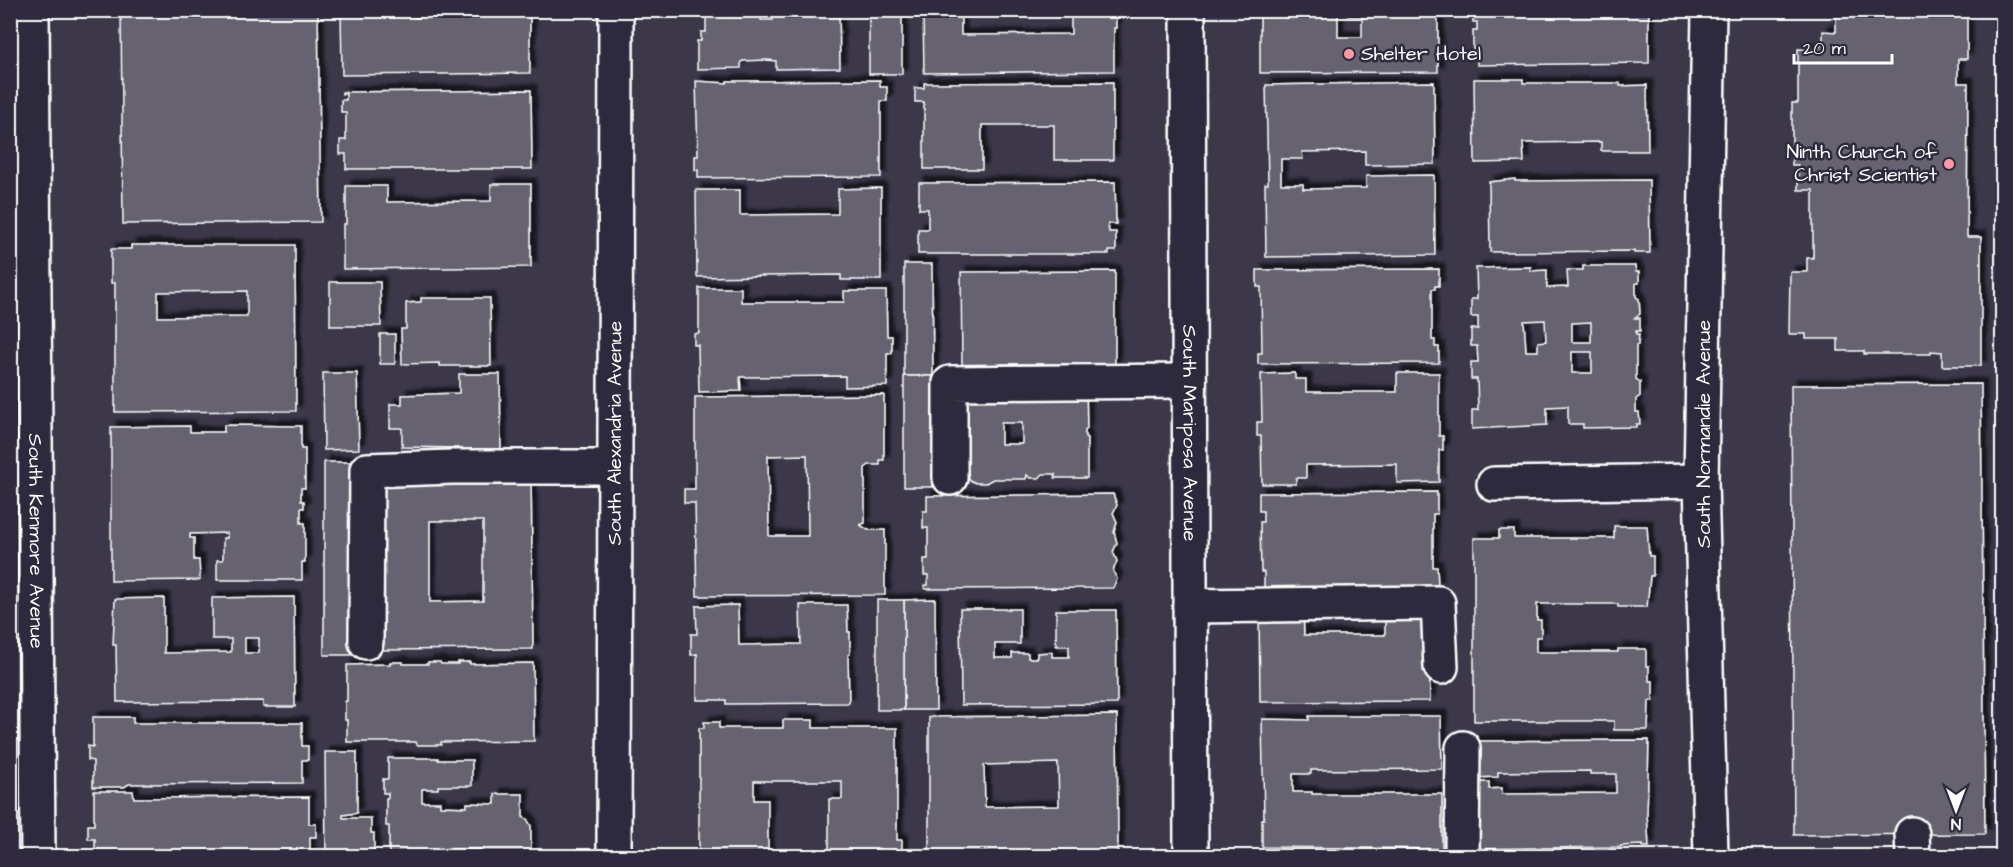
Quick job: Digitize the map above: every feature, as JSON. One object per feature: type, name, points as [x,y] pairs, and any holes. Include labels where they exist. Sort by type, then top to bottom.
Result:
[{"type":"street","name":"South Kenmore Avenue","points":[[32,10],[24,710],[38,856]]},
{"type":"street","name":"South Alexandria Avenue","points":[[614,856],[616,10]]},
{"type":"street","name":"South Mariposa Avenue","points":[[1188,10],[1191,856]]},
{"type":"street","name":"South Normandie Avenue","points":[[1710,10],[1701,481],[1711,856]]},
{"type":"street","points":[[950,478],[950,383],[1189,381]]},
{"type":"street","points":[[366,642],[367,470],[615,466]]},
{"type":"street","points":[[1494,484],[1701,481]]},
{"type":"street","points":[[1190,606],[1438,603],[1441,667]]},
{"type":"street","points":[[1462,856],[1463,748]]},
{"type":"building","points":[[121,10],[318,10],[321,222],[123,224]]},
{"type":"building","points":[[341,10],[414,10],[414,17],[459,17],[459,10],[530,10],[530,73],[342,75]]},
{"type":"building","points":[[706,10],[732,10],[732,17],[761,16],[761,20],[773,20],[773,15],[801,15],[801,10],[839,10],[840,68],[776,69],[776,61],[766,60],[743,61],[741,68],[697,69],[697,41],[701,41],[701,32],[706,32]]},
{"type":"building","points":[[853,10],[902,10],[902,74],[869,74],[869,13],[853,13]]},
{"type":"building","points":[[923,10],[961,10],[961,35],[1071,34],[1071,10],[1114,10],[1116,28],[1114,28],[1114,71],[924,73]]},
{"type":"building","name":"Shelter Hotel","points":[[1260,10],[1438,10],[1438,72],[1260,73]],"holes":[[[1338,13],[1348,13],[1348,16],[1362,16],[1362,37],[1338,37]]]},
{"type":"building","points":[[1473,10],[1649,10],[1649,63],[1477,65],[1477,52],[1473,52],[1473,31],[1477,31],[1477,22],[1473,22]]},
{"type":"building","points":[[1836,10],[1967,10],[1967,59],[1958,59],[1958,83],[1968,83],[1967,237],[1981,237],[1981,366],[1942,366],[1942,352],[1864,354],[1864,351],[1838,351],[1838,339],[1806,339],[1806,334],[1789,334],[1790,272],[1807,272],[1807,258],[1813,258],[1813,190],[1798,190],[1798,165],[1792,165],[1792,103],[1798,103],[1798,49],[1817,49],[1823,44],[1823,31],[1836,32]]},
{"type":"building","points":[[2002,10],[2002,173],[2001,173]]},
{"type":"building","points":[[1474,79],[1523,79],[1523,83],[1647,85],[1648,151],[1603,151],[1601,142],[1523,143],[1524,162],[1475,163]]},
{"type":"building","points":[[880,80],[880,87],[887,87],[887,101],[881,101],[881,177],[698,178],[698,170],[695,170],[695,156],[698,156],[696,81],[727,83],[727,81]]},
{"type":"building","points":[[1113,82],[1113,160],[1054,160],[1054,125],[982,125],[982,169],[924,169],[924,102],[915,102],[915,88],[924,88],[924,83]]},
{"type":"building","points":[[1434,82],[1435,164],[1365,165],[1365,151],[1302,152],[1303,159],[1281,159],[1281,184],[1303,184],[1303,189],[1366,188],[1366,176],[1434,175],[1435,255],[1266,257],[1265,184],[1268,184],[1266,85]]},
{"type":"building","points":[[531,90],[532,169],[346,169],[346,154],[340,154],[340,140],[346,140],[346,112],[341,112],[341,100],[346,100],[346,94],[342,92]]},
{"type":"building","points":[[1515,179],[1515,181],[1649,180],[1650,253],[1634,253],[1634,251],[1490,252],[1489,182]]},
{"type":"building","points":[[1115,182],[1116,224],[1108,224],[1109,232],[1116,232],[1116,251],[1109,251],[1109,254],[918,254],[918,229],[928,229],[928,209],[919,209],[919,183]]},
{"type":"building","points":[[491,184],[531,184],[531,267],[343,269],[346,186],[387,186],[387,202],[491,201]]},
{"type":"building","points":[[2002,185],[2002,395],[2001,395]]},
{"type":"building","points":[[881,188],[881,280],[841,280],[841,275],[697,277],[696,190],[740,190],[740,215],[838,214],[838,189]]},
{"type":"building","points":[[131,245],[295,245],[296,411],[115,412],[115,283],[111,283],[111,249],[131,249]],"holes":[[[247,291],[247,316],[158,317],[158,292]]]},
{"type":"building","points":[[904,264],[932,264],[933,376],[904,376]]},
{"type":"building","points":[[1583,266],[1635,266],[1636,272],[1639,272],[1636,297],[1639,299],[1640,314],[1635,318],[1640,318],[1640,331],[1636,331],[1636,334],[1639,334],[1638,345],[1636,345],[1636,379],[1640,382],[1640,396],[1636,399],[1636,412],[1639,412],[1640,424],[1636,424],[1636,427],[1583,428],[1583,424],[1568,424],[1568,406],[1547,407],[1547,425],[1472,429],[1472,410],[1478,410],[1477,379],[1471,379],[1471,362],[1478,362],[1477,346],[1471,346],[1471,329],[1478,329],[1478,317],[1471,317],[1471,299],[1477,299],[1476,268],[1531,267],[1531,271],[1547,270],[1547,288],[1568,287],[1567,270],[1583,270]],"holes":[[[1545,320],[1546,341],[1538,342],[1538,351],[1526,351],[1524,321]],[[1591,322],[1591,342],[1572,342],[1572,323]],[[1572,352],[1592,352],[1592,373],[1572,373]]]},
{"type":"building","points":[[1439,269],[1439,286],[1432,289],[1432,340],[1435,340],[1435,347],[1439,347],[1439,363],[1258,364],[1258,353],[1262,353],[1261,287],[1257,287],[1257,270]]},
{"type":"building","points":[[1115,271],[1115,366],[998,364],[998,366],[962,366],[961,272]]},
{"type":"building","points":[[330,282],[380,282],[381,326],[330,326]]},
{"type":"building","points":[[699,288],[741,288],[741,302],[844,302],[844,291],[886,291],[887,336],[892,336],[892,353],[887,353],[887,386],[845,387],[845,376],[740,377],[741,391],[699,392],[698,345],[694,345],[694,334],[699,333]]},
{"type":"building","points":[[421,298],[490,298],[491,366],[440,366],[440,363],[402,364],[401,329],[406,329],[406,303],[421,302]]},
{"type":"building","points":[[380,334],[395,334],[395,364],[380,364]]},
{"type":"building","points":[[323,373],[357,373],[359,449],[324,450]]},
{"type":"building","points":[[1295,373],[1295,379],[1306,379],[1306,392],[1397,392],[1397,373],[1439,373],[1439,436],[1443,436],[1443,450],[1439,450],[1439,482],[1397,483],[1397,464],[1306,465],[1306,478],[1296,478],[1296,484],[1262,484],[1261,436],[1257,436],[1257,422],[1262,422],[1261,374]]},
{"type":"building","points":[[459,374],[500,374],[501,451],[402,447],[402,428],[390,428],[390,404],[402,404],[402,395],[459,393]]},
{"type":"building","points":[[904,376],[933,376],[933,487],[904,487]]},
{"type":"building","points":[[1981,384],[1985,834],[1794,835],[1791,385]]},
{"type":"building","points":[[1086,388],[1087,478],[1055,478],[1055,474],[1043,474],[1039,478],[1030,478],[1027,475],[1026,479],[993,479],[986,483],[976,483],[967,479],[966,390]],"holes":[[[1001,423],[1022,423],[1022,444],[1001,444]]]},
{"type":"building","points":[[884,395],[884,460],[880,460],[880,465],[869,465],[865,468],[865,523],[860,525],[868,530],[885,530],[885,595],[697,596],[695,503],[684,503],[684,489],[695,489],[695,397]],"holes":[[[807,455],[808,536],[769,536],[768,456]]]},
{"type":"building","points":[[2002,408],[2002,618],[2001,618]]},
{"type":"building","points":[[224,425],[301,426],[301,449],[305,449],[305,488],[301,488],[301,501],[304,501],[304,508],[301,508],[301,523],[305,523],[305,562],[302,562],[302,580],[217,580],[217,560],[223,560],[223,538],[227,538],[227,533],[190,534],[190,538],[194,538],[194,560],[199,560],[200,580],[111,581],[111,427],[190,426],[190,432],[224,432]]},
{"type":"building","points":[[324,462],[352,462],[353,655],[324,655]]},
{"type":"building","points":[[531,473],[533,649],[383,650],[381,474]],"holes":[[[430,521],[483,521],[483,601],[430,602]]]},
{"type":"building","points":[[1437,492],[1437,514],[1433,514],[1433,567],[1437,567],[1438,586],[1264,588],[1264,572],[1261,572],[1260,522],[1263,522],[1263,511],[1259,511],[1259,493]]},
{"type":"building","points":[[1113,494],[1117,505],[1113,513],[1117,522],[1114,532],[1117,543],[1113,552],[1117,561],[1113,571],[1117,579],[1113,588],[925,589],[925,585],[928,585],[928,575],[924,575],[924,559],[928,559],[928,528],[923,528],[923,511],[927,511],[927,496]]},
{"type":"building","points":[[1614,526],[1647,526],[1649,556],[1653,556],[1653,576],[1650,576],[1647,607],[1618,607],[1618,604],[1537,604],[1537,620],[1541,620],[1541,637],[1536,637],[1536,652],[1618,652],[1618,649],[1646,649],[1649,681],[1653,681],[1653,701],[1649,701],[1648,730],[1614,730],[1614,721],[1474,721],[1474,538],[1499,538],[1499,530],[1514,530],[1514,538],[1614,538]]},
{"type":"building","points":[[294,597],[295,707],[263,707],[263,701],[117,702],[116,645],[113,645],[115,599],[164,598],[164,653],[231,652],[231,639],[212,639],[212,598]],"holes":[[[245,638],[259,638],[259,653],[245,653]]]},
{"type":"building","points":[[935,599],[936,710],[904,710],[904,600]]},
{"type":"building","points":[[877,600],[904,600],[904,710],[877,710]]},
{"type":"building","points":[[738,605],[739,645],[801,644],[800,605],[847,605],[848,632],[850,632],[849,703],[726,704],[726,700],[697,700],[697,654],[691,655],[691,634],[697,634],[696,606]]},
{"type":"building","points":[[1303,608],[1304,635],[1385,635],[1385,608],[1429,608],[1430,701],[1260,702],[1259,609]]},
{"type":"building","points":[[960,609],[1020,609],[1020,644],[995,644],[995,658],[1012,658],[1012,653],[1028,653],[1028,658],[1037,658],[1037,653],[1052,652],[1052,657],[1069,657],[1069,646],[1056,646],[1056,610],[1116,610],[1117,704],[961,705]]},
{"type":"building","points":[[390,662],[403,662],[403,664],[428,664],[428,662],[440,662],[441,664],[458,664],[458,662],[470,662],[470,664],[533,663],[534,741],[441,742],[441,745],[417,745],[416,742],[347,742],[345,701],[347,701],[347,665],[390,664]]},
{"type":"building","points":[[1117,715],[1118,852],[929,853],[929,717]],"holes":[[[1058,763],[1059,806],[985,807],[984,765]]]},
{"type":"building","points":[[1309,716],[1441,716],[1442,769],[1311,770],[1311,774],[1293,774],[1293,792],[1442,794],[1442,849],[1262,847],[1262,819],[1264,819],[1262,719],[1309,720]]},
{"type":"building","points":[[93,717],[133,717],[133,723],[302,723],[302,746],[308,746],[308,760],[302,760],[302,783],[129,784],[124,787],[93,787],[93,761],[88,760],[88,746],[93,747]]},
{"type":"building","points":[[783,720],[813,720],[813,728],[897,728],[897,840],[902,840],[902,854],[897,854],[897,856],[829,856],[829,799],[842,799],[842,781],[754,781],[754,800],[768,800],[768,856],[699,856],[699,728],[704,728],[704,722],[719,722],[719,728],[783,728]]},
{"type":"building","points":[[1649,740],[1647,814],[1649,847],[1643,847],[1643,845],[1471,849],[1471,782],[1489,782],[1489,789],[1502,788],[1502,794],[1616,793],[1616,774],[1590,774],[1590,771],[1498,772],[1498,777],[1471,778],[1471,741]]},
{"type":"building","points":[[325,752],[357,752],[357,813],[343,815],[343,818],[371,818],[371,833],[374,833],[374,856],[326,856]]},
{"type":"building","points":[[388,758],[472,760],[472,786],[438,786],[438,789],[422,789],[422,802],[440,802],[440,806],[467,807],[467,803],[495,804],[495,794],[523,794],[523,817],[531,826],[531,856],[482,856],[482,849],[451,849],[451,856],[389,856],[389,826],[386,826],[388,793],[383,793],[383,779],[388,779]]},
{"type":"building","points":[[94,791],[133,791],[134,798],[309,797],[309,824],[316,824],[316,837],[310,837],[310,856],[95,856],[95,839],[88,839],[88,825],[94,825]]},
{"type":"place","name":"Shelter Hotel","points":[[1349,54]]},
{"type":"place","name":"Ninth Church of Christ Scientist","points":[[1949,164]]}]
